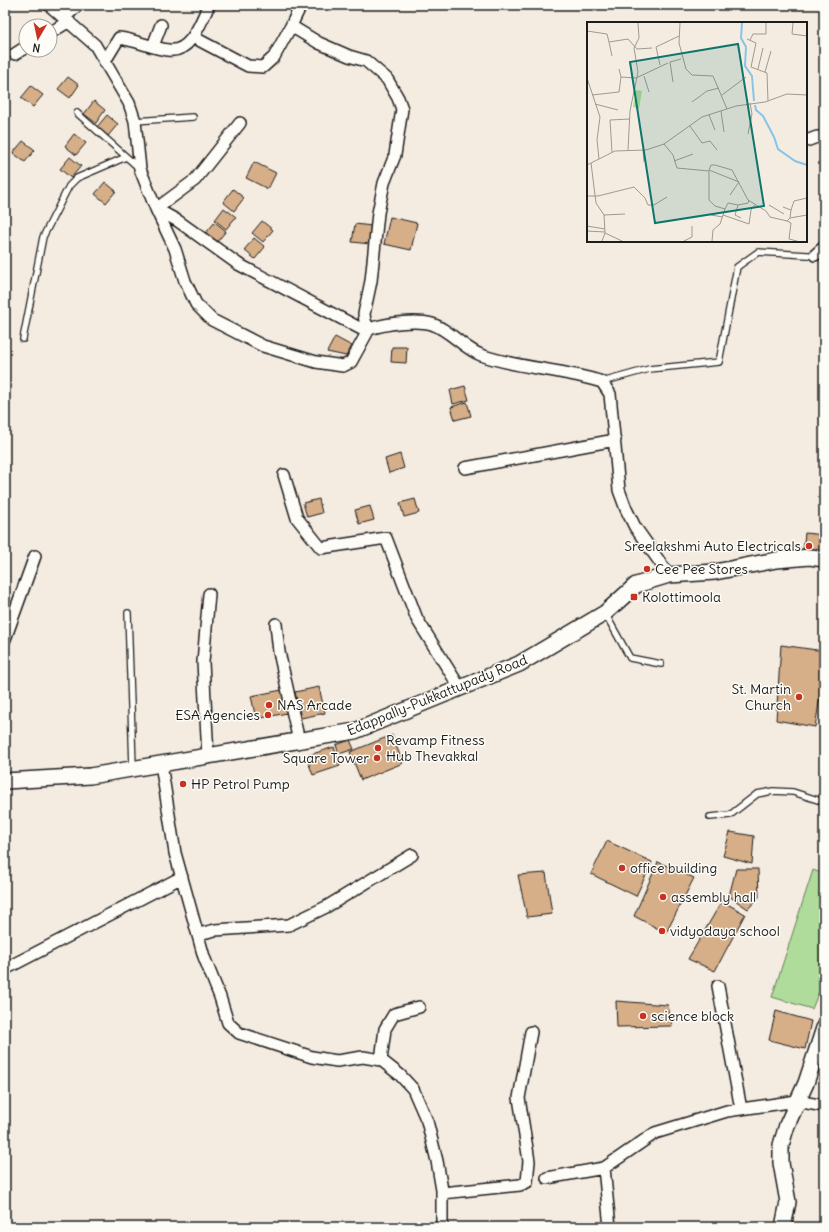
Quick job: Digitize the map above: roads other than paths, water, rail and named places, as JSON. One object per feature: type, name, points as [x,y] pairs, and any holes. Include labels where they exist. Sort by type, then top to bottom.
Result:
[{"type":"main road","name":"Edappally-Pukkattupady Road","points":[[5,781],[90,776],[355,731],[518,664],[605,612],[636,585],[669,575],[715,572],[790,559],[810,557],[824,559]]},
{"type":"main road","points":[[783,1227],[788,1202],[781,1163],[781,1145],[787,1125],[806,1083],[824,1028]]},
{"type":"street","points":[[49,5],[67,19],[95,45],[129,103],[135,121],[140,169],[156,209],[176,249],[185,281],[196,304],[218,324],[263,346],[316,362],[343,366],[354,357],[368,331],[364,314],[372,281],[378,213],[384,183],[395,156],[402,109],[398,98],[387,79],[366,61],[348,56],[319,43],[291,26]]},
{"type":"street","points":[[58,26],[67,19],[78,5]]},
{"type":"street","points":[[105,61],[119,38],[132,40],[169,51],[183,48],[193,37],[209,5]]},
{"type":"street","points":[[193,37],[248,66],[263,67],[274,57],[301,5]]},
{"type":"street","points":[[154,46],[161,24]]},
{"type":"street","points":[[156,209],[195,180],[240,123]]},
{"type":"street","points":[[807,141],[817,137],[824,137]]},
{"type":"street","points":[[156,209],[178,221],[238,264],[368,331],[397,324],[432,324],[448,334],[464,347],[480,354],[522,365],[565,372],[602,382],[610,394],[619,490],[626,509],[635,526],[669,575]]},
{"type":"street","points":[[820,255],[824,247]]},
{"type":"street","points":[[465,468],[615,440]]},
{"type":"street","points":[[284,475],[297,518],[321,548],[386,538],[417,619],[460,688]]},
{"type":"street","points":[[5,639],[35,556]]},
{"type":"street","points":[[208,756],[203,662],[209,594]]},
{"type":"street","points":[[276,624],[279,652],[299,741]]},
{"type":"street","points":[[161,764],[175,853],[204,957],[220,997],[228,1023],[239,1033],[312,1057],[338,1061],[363,1057],[381,1060],[400,1075],[413,1090],[422,1107],[437,1161],[442,1193],[442,1227]]},
{"type":"street","points":[[198,934],[222,930],[289,925],[326,907],[412,855]]},
{"type":"street","points":[[5,969],[182,877]]},
{"type":"street","points":[[718,986],[741,1109]]},
{"type":"street","points":[[381,1060],[385,1029],[394,1014],[419,1007]]},
{"type":"street","points":[[442,1193],[520,1185],[527,1182],[529,1161],[519,1098],[531,1032]]},
{"type":"street","points":[[547,1178],[604,1168],[655,1133],[727,1111],[798,1101],[824,1106]]},
{"type":"street","points":[[604,1168],[610,1227]]},
{"type":"lane","points":[[78,113],[140,169]]},
{"type":"lane","points":[[135,121],[193,117]]},
{"type":"lane","points":[[23,339],[43,237],[69,186],[77,178],[126,156]]},
{"type":"lane","points":[[602,382],[649,369],[719,362],[737,267],[758,252],[820,255]]},
{"type":"lane","points":[[605,612],[630,658],[661,664]]},
{"type":"lane","points":[[128,613],[133,769]]},
{"type":"lane","points":[[710,817],[730,815],[757,794],[773,791],[793,792],[824,802]]},
{"type":"place","name":"Sreelakshmi Auto Electricals","points":[[809,546]]},
{"type":"place","name":"Cee Pee Stores","points":[[647,569]]},
{"type":"place","name":"Kolottimoola","points":[[634,597]]},
{"type":"place","name":"St. Martin Church","points":[[799,697]]},
{"type":"place","name":"NAS Arcade","points":[[269,705]]},
{"type":"place","name":"ESA Agencies","points":[[268,715]]},
{"type":"place","name":"Revamp Fitness Hub Thevakkal","points":[[378,748]]},
{"type":"place","name":"Square Tower","points":[[377,758]]},
{"type":"place","name":"HP Petrol Pump","points":[[183,784]]},
{"type":"place","name":"office building","points":[[622,868]]},
{"type":"place","name":"assembly hall","points":[[663,897]]},
{"type":"place","name":"vidyodaya school","points":[[662,931]]},
{"type":"place","name":"science block","points":[[643,1016]]}]
